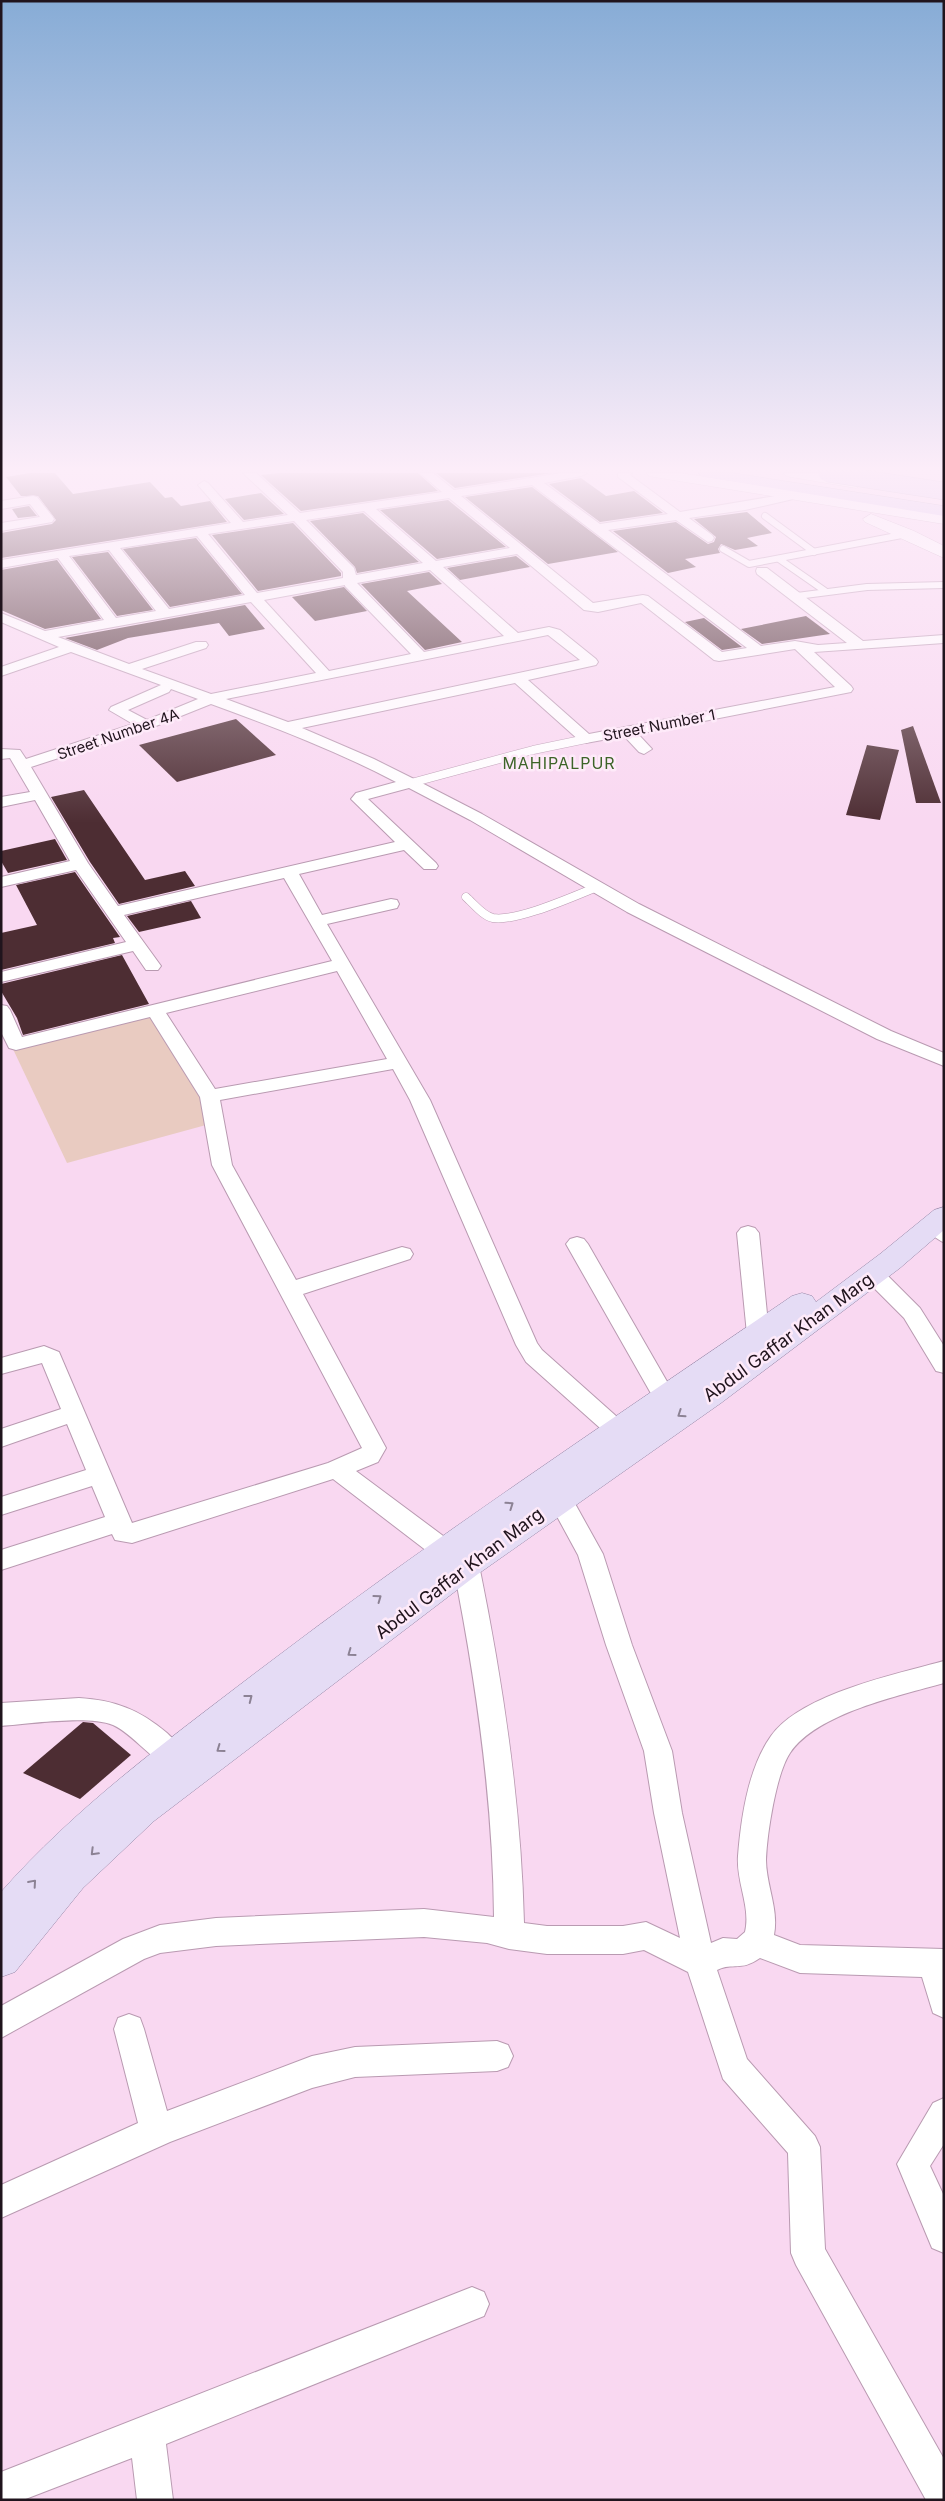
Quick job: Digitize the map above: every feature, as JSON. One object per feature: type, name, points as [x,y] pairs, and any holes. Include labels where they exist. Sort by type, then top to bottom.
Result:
[{"type":"main road","name":"Abdul Gaffar Khan Marg","points":[[1,1920],[47,1867],[136,1786],[374,1601],[456,1558],[560,1498],[710,1395],[873,1274],[940,1220]]},
{"type":"main road","name":"Abdul Gaffar Khan Marg","points":[[1,1959],[70,1876],[141,1810],[617,1430],[883,1247],[940,1220]]},
{"type":"street","points":[[88,590],[112,622]]},
{"type":"street","points":[[147,590],[165,612]]},
{"type":"street","points":[[248,590],[325,675]]},
{"type":"street","points":[[44,635],[297,590]]},
{"type":"street","points":[[356,590],[421,656]]},
{"type":"street","points":[[461,590],[515,638]]},
{"type":"street","points":[[568,590],[589,607],[643,599],[719,657],[798,645],[812,649],[944,639]]},
{"type":"street","points":[[680,590],[760,651]]},
{"type":"street","points":[[788,590],[860,646]]},
{"type":"street","points":[[1,617],[72,647],[287,727],[369,762],[484,821],[597,887],[707,946],[884,1035],[944,1060]]},
{"type":"street","name":"Street Number 4A","points":[[23,765],[146,725],[212,698],[552,631],[591,662],[519,679]]},
{"type":"street","points":[[130,668],[201,645]]},
{"type":"street","name":"Street Number 1","points":[[586,739],[846,688],[798,645]]},
{"type":"street","points":[[1,672],[72,647]]},
{"type":"street","points":[[287,727],[519,679],[586,739]]},
{"type":"street","points":[[146,725],[116,710],[164,690]]},
{"type":"street","points":[[627,731],[644,749]]},
{"type":"street","points":[[1,754],[13,752],[23,765],[80,864],[152,966]]},
{"type":"street","points":[[411,783],[358,797],[430,866]]},
{"type":"street","points":[[1,802],[38,794]]},
{"type":"street","points":[[113,912],[408,844]]},
{"type":"street","points":[[1,882],[80,864]]},
{"type":"street","points":[[289,872],[420,1100],[527,1345],[534,1356],[617,1430]]},
{"type":"street","points":[[317,921],[391,904]]},
{"type":"street","points":[[1,977],[137,945]]},
{"type":"street","points":[[1,1010],[16,1044],[343,964]]},
{"type":"street","points":[[1,1366],[38,1355],[49,1356],[124,1533],[336,1469],[370,1456],[374,1448],[222,1165],[210,1096],[197,1079],[155,1010]]},
{"type":"street","points":[[210,1096],[399,1062]]},
{"type":"street","points":[[748,1233],[758,1334]]},
{"type":"street","points":[[577,1244],[665,1398]]},
{"type":"street","points":[[290,1290],[402,1254]]},
{"type":"street","points":[[873,1274],[912,1313],[944,1365]]},
{"type":"street","points":[[1,1438],[74,1413]]},
{"type":"street","points":[[336,1469],[456,1558],[480,1634],[492,1715],[509,1880],[508,1935]]},
{"type":"street","points":[[1,1506],[99,1475]]},
{"type":"street","points":[[560,1498],[590,1554],[619,1645],[658,1751],[668,1813],[700,1963],[734,2068],[804,2147],[808,2253],[944,2495]]},
{"type":"street","points":[[1,1560],[119,1522]]},
{"type":"street","points":[[700,1963],[724,1952],[740,1954],[756,1942],[762,1921],[752,1869],[762,1792],[772,1760],[781,1743],[821,1714],[838,1705],[944,1672]]},
{"type":"street","points":[[1,1715],[65,1711],[120,1716],[137,1726],[174,1756]]},
{"type":"street","points":[[1,2023],[134,1949],[160,1939],[225,1931],[406,1923],[443,1924],[487,1929],[508,1935],[547,1940],[623,1940],[646,1936],[700,1963]]},
{"type":"street","points":[[756,1942],[800,1959],[939,1963],[944,2004]]},
{"type":"street","points":[[129,2029],[156,2132]]},
{"type":"street","points":[[1,2202],[156,2132],[279,2083],[331,2066],[384,2060],[497,2056]]},
{"type":"street","points":[[944,2114],[913,2164],[944,2236]]},
{"type":"street","points":[[1,2490],[147,2434],[472,2304]]},
{"type":"street","points":[[147,2434],[155,2500]]},
{"type":"lane","points":[[797,596],[841,590]]},
{"type":"lane","name":"Street Number 1","points":[[411,783],[533,750],[586,739]]},
{"type":"lane","points":[[466,897],[487,915],[499,918],[533,909],[597,887]]},
{"type":"shaded area","points":[[155,1010],[217,1122],[67,1163],[12,1047]]},
{"type":"building","points":[[1,590],[79,590],[101,619],[45,629],[1,610]]},
{"type":"building","points":[[97,590],[137,590],[153,610],[117,616]]},
{"type":"building","points":[[156,590],[238,590],[242,594],[170,607]]},
{"type":"building","points":[[330,590],[347,590],[367,611],[315,621],[292,597]]},
{"type":"building","points":[[367,590],[413,590],[407,591],[462,642],[425,650]]},
{"type":"building","points":[[245,605],[265,629],[229,636],[219,623],[128,638],[97,650],[65,638]]},
{"type":"building","points":[[806,616],[830,634],[762,644],[741,629]]},
{"type":"building","points":[[704,618],[742,647],[722,650],[685,622]]},
{"type":"building","points":[[236,719],[276,755],[177,782],[139,745]]},
{"type":"building","points":[[913,726],[941,803],[916,803],[901,730]]},
{"type":"building","points":[[867,745],[899,750],[880,820],[846,815]]},
{"type":"building","points":[[84,790],[145,880],[185,871],[195,886],[119,904],[90,862],[51,797]]},
{"type":"building","points":[[55,839],[67,860],[8,873],[1,861],[1,851]]},
{"type":"building","points":[[75,872],[120,937],[113,938],[115,943],[1,970],[1,933],[37,925],[16,885]]},
{"type":"building","points":[[191,901],[201,918],[139,932],[127,916]]},
{"type":"building","points":[[122,955],[149,1004],[23,1035],[17,1018],[1,991],[1,984]]},
{"type":"building","points":[[83,1722],[93,1723],[131,1755],[80,1799],[23,1773]]},
{"type":"district","name":"MAHIPALPUR","points":[[559,763]]}]
